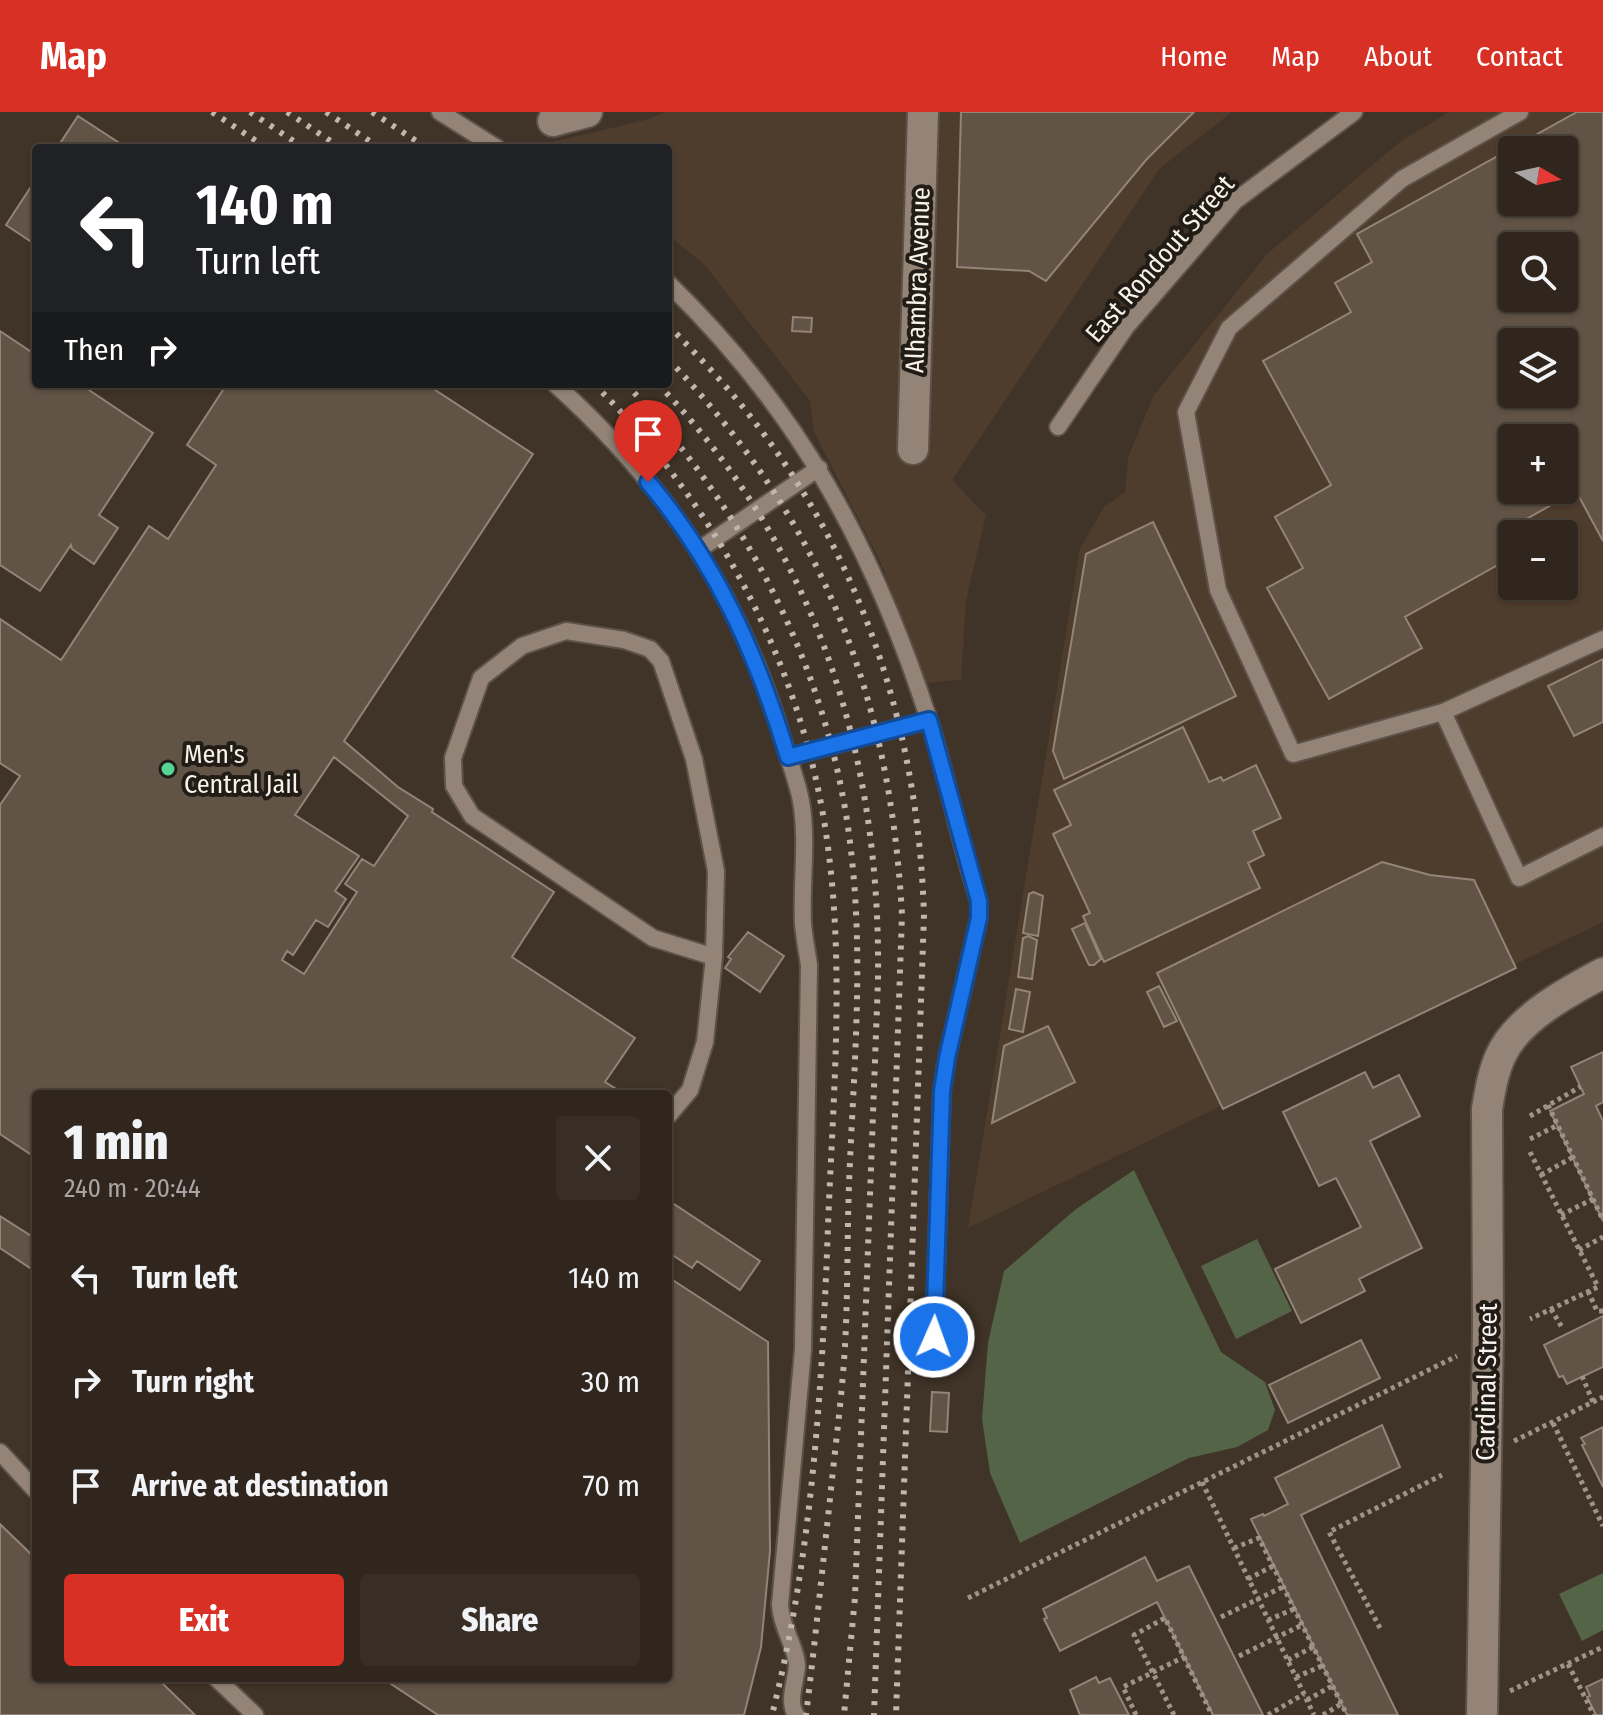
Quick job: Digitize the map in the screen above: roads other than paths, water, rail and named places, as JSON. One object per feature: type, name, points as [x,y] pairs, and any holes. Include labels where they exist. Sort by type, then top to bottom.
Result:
[{"type":"street","points":[[546,117],[587,112]]},
{"type":"street","name":"Alhambra Avenue","points":[[913,449],[923,112]]},
{"type":"street","name":"Cardinal Street","points":[[1492,1704],[1485,1456],[1487,1109],[1492,1079],[1502,1052],[1539,1012],[1603,973]]},
{"type":"lane","points":[[440,112],[491,144]]},
{"type":"lane","name":"East Rondout Street","points":[[1058,427],[1126,327],[1235,201],[1354,112]]},
{"type":"lane","points":[[1520,112],[1402,179],[1229,328],[1186,412],[1218,590],[1293,754],[1443,712],[1603,639]]},
{"type":"lane","points":[[672,287],[708,322],[753,374],[835,495],[883,595],[929,720],[979,901],[979,918],[942,1091],[934,1337]]},
{"type":"lane","points":[[559,388],[631,461],[700,549],[732,607],[755,661],[801,801],[803,925],[809,965],[803,1350],[780,1605],[797,1665],[792,1705],[796,1715]]},
{"type":"lane","points":[[700,549],[819,468]]},
{"type":"lane","points":[[672,1111],[690,1090],[705,1042],[714,957],[716,871],[694,759],[661,661],[650,649],[624,640],[566,631],[522,646],[481,678],[453,758],[454,786],[472,816],[653,938],[714,957]]},
{"type":"lane","points":[[1443,712],[1519,878],[1603,836]]},
{"type":"lane","points":[[788,757],[929,720]]},
{"type":"lane","points":[[0,1452],[32,1487]]},
{"type":"lane","points":[[220,1682],[255,1715]]},
{"type":"railway","points":[[212,112],[261,144]]},
{"type":"railway","points":[[250,112],[298,144]]},
{"type":"railway","points":[[287,112],[335,144]]},
{"type":"railway","points":[[326,112],[374,144]]},
{"type":"railway","points":[[372,112],[421,144]]},
{"type":"railway","points":[[672,329],[738,401],[781,458],[818,517],[849,579],[874,642],[895,708],[910,775],[924,915],[896,1715]]},
{"type":"railway","points":[[672,364],[722,420],[768,483],[807,547],[838,614],[863,684],[882,758],[895,834],[902,915],[874,1715]]},
{"type":"railway","points":[[598,388],[679,482],[748,593],[798,713],[815,776],[827,840],[837,984],[822,1349],[806,1534],[786,1655],[772,1715]]},
{"type":"railway","points":[[629,388],[712,490],[749,548],[781,608],[807,670],[828,735],[844,802],[853,870],[857,948],[846,1326],[806,1715]]},
{"type":"railway","points":[[661,388],[713,448],[760,515],[798,586],[829,660],[852,736],[867,815],[876,896],[878,980],[855,1597],[844,1715]]},
{"type":"place","name":"Men's Central Jail","points":[[168,769]]}]
